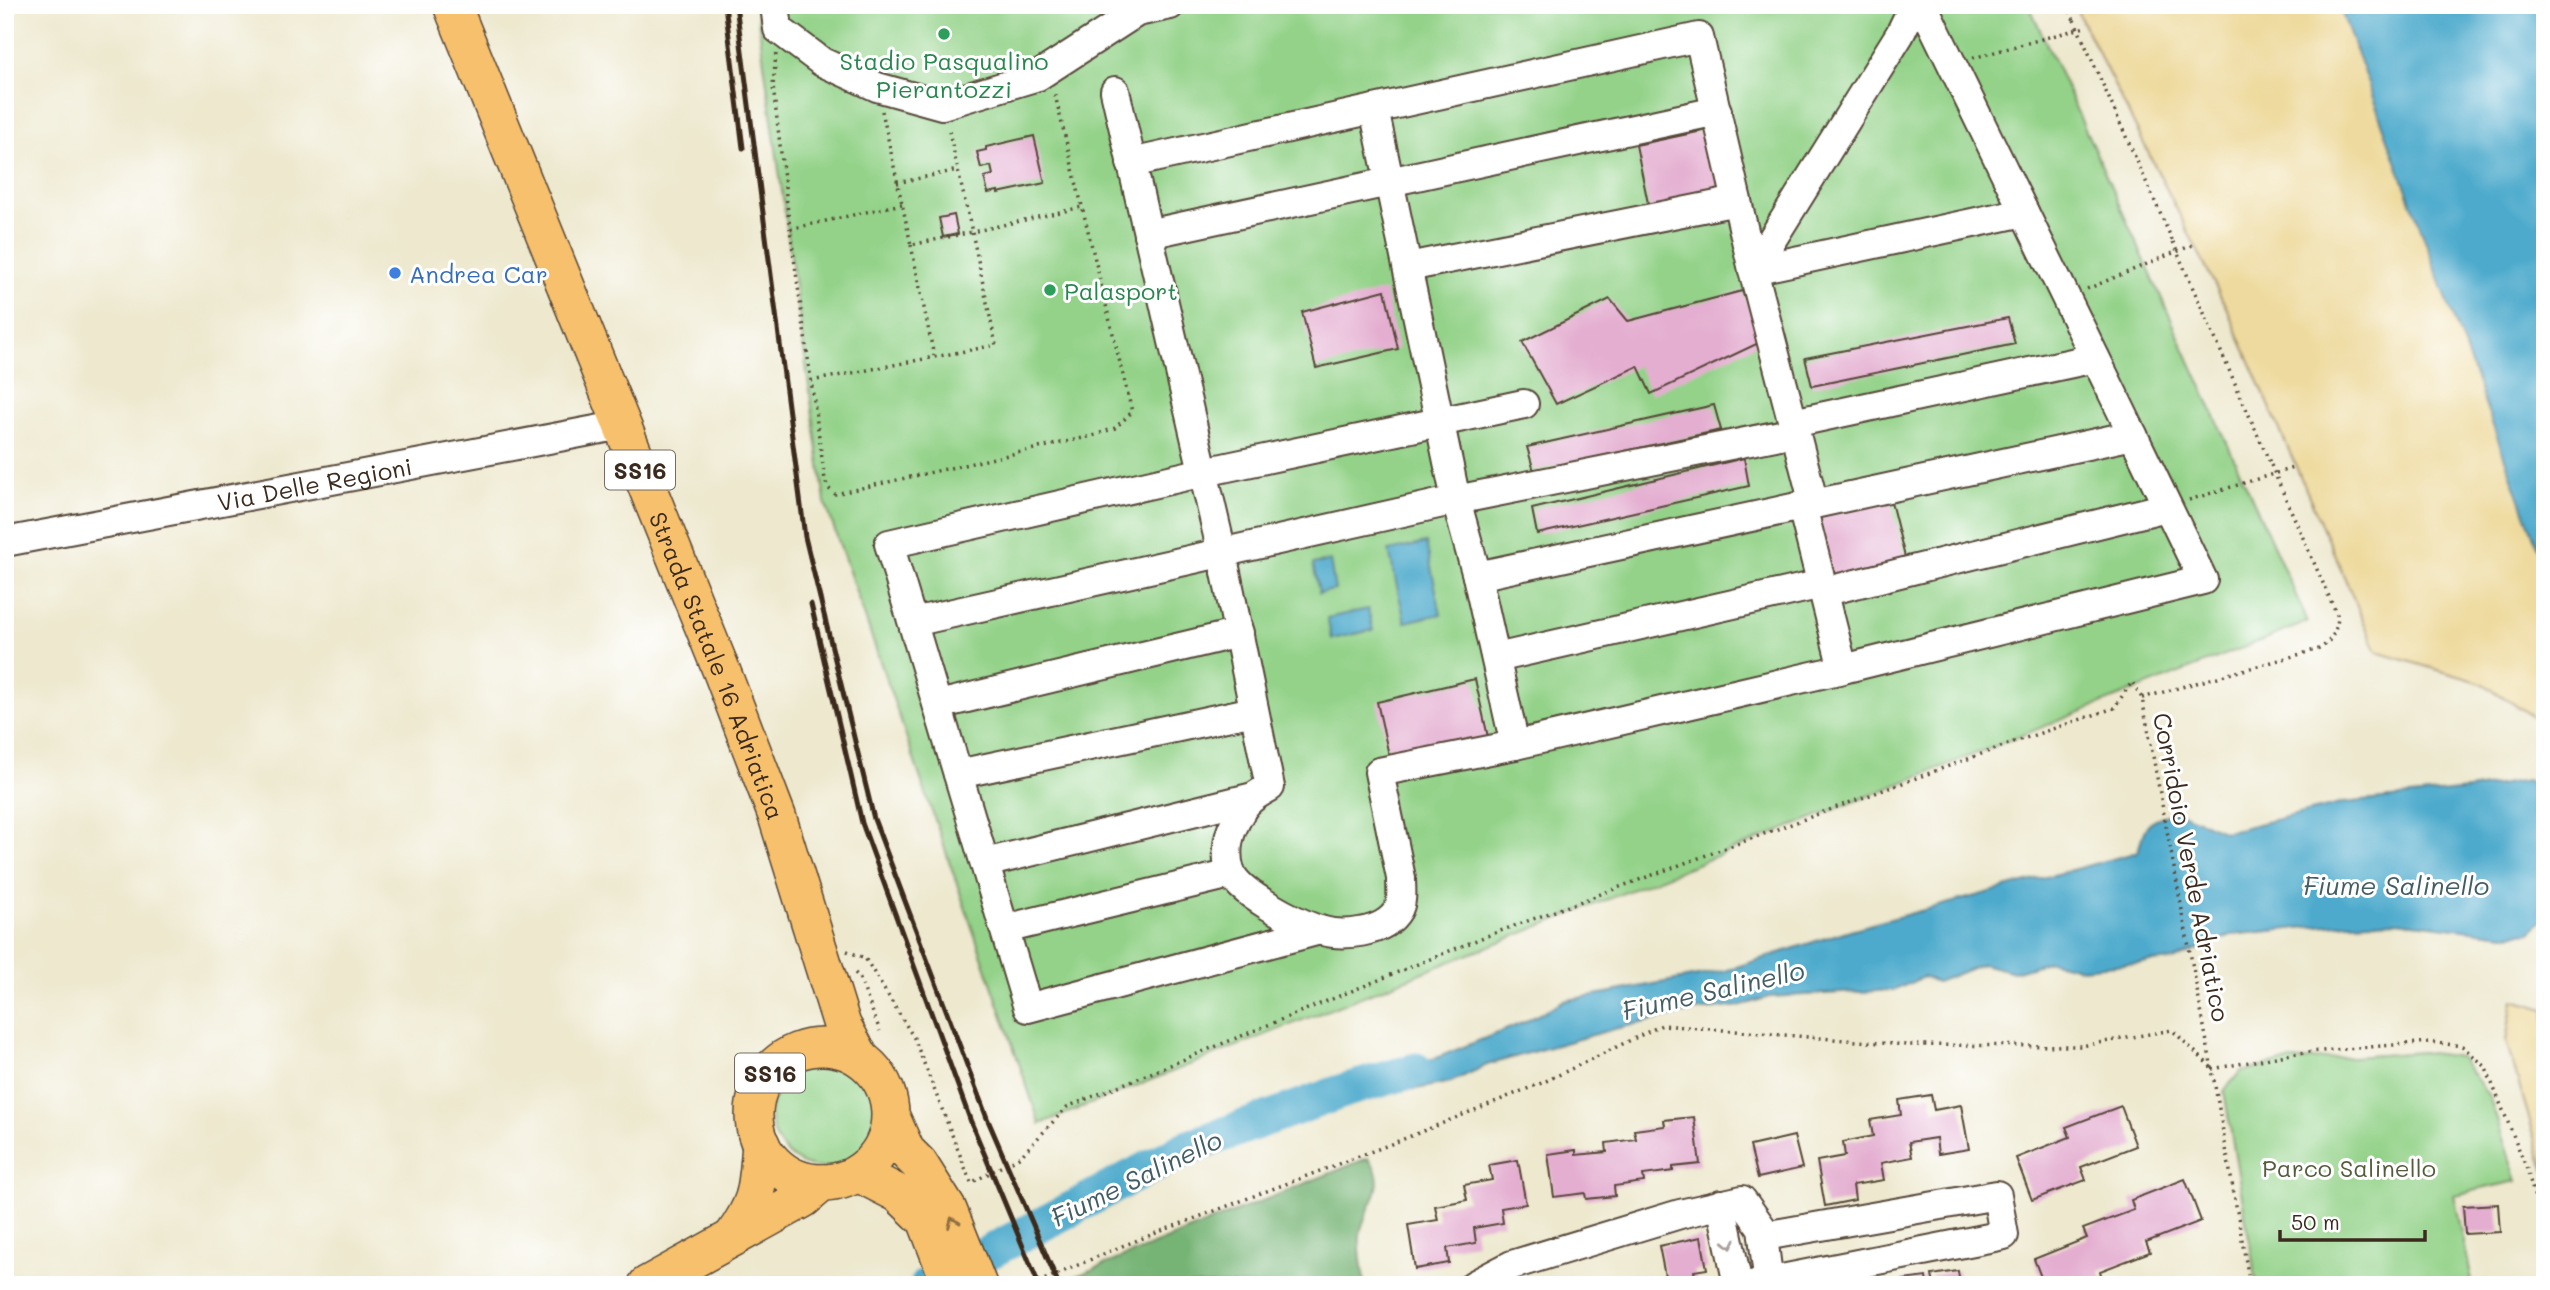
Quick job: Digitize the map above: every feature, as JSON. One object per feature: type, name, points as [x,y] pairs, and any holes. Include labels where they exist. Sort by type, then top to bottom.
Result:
[{"type":"main road","name":"Strada Statale 16 Adriatica","points":[[452,5],[717,660],[777,816],[842,1025],[861,1059],[877,1074],[888,1094],[891,1117],[906,1151],[919,1164],[948,1210],[978,1285]]},
{"type":"main road","name":"Strada Statale 16 Adriatica","points":[[799,1052],[811,1024],[817,990],[816,939]]},
{"type":"main road","name":"SS16","points":[[761,1144],[755,1123],[756,1101],[764,1081],[777,1064],[799,1052],[818,1048],[840,1049],[861,1059]]},
{"type":"main road","points":[[761,1144],[771,1160],[786,1172],[803,1180],[822,1183],[841,1181],[858,1173],[875,1158],[886,1139],[891,1117]]},
{"type":"main road","points":[[733,1238],[757,1195],[761,1144]]},
{"type":"main road","points":[[858,1173],[899,1194],[926,1220],[951,1285]]},
{"type":"main road","points":[[647,1285],[803,1199],[822,1183]]},
{"type":"street","points":[[777,17],[822,62],[877,87],[942,105],[1038,76],[1137,12],[1170,5]]},
{"type":"street","points":[[1753,270],[1900,34],[1914,5]]},
{"type":"street","points":[[1524,404],[1203,472],[889,544],[1028,1008],[1320,930],[1360,932],[1379,926],[1398,910],[1402,895],[1401,878],[1379,772],[1515,745],[1843,669],[2203,580],[1923,5]]},
{"type":"street","points":[[1131,163],[1699,37],[1753,270],[1794,427],[1823,588],[1843,669]]},
{"type":"street","points":[[985,863],[1249,798],[1270,787],[1222,553],[1115,91]]},
{"type":"street","points":[[1374,109],[1456,500],[1477,576],[1515,745]]},
{"type":"street","points":[[1148,234],[1717,111]]},
{"type":"street","points":[[1408,267],[1737,201]]},
{"type":"street","points":[[1753,270],[2024,212]]},
{"type":"street","points":[[913,622],[2095,358]]},
{"type":"street","name":"Via Delle Regioni","points":[[5,541],[622,425]]},
{"type":"street","points":[[1477,576],[2133,435]]},
{"type":"street","points":[[1496,658],[1823,588],[2167,507]]},
{"type":"street","points":[[938,705],[1239,633]]},
{"type":"street","points":[[958,775],[1254,711]]},
{"type":"street","points":[[1249,798],[1228,838],[1231,874],[1261,900],[1320,930]]},
{"type":"street","points":[[1005,929],[1231,874]]},
{"type":"street","points":[[1474,1285],[1512,1265],[1680,1214],[1742,1200],[1762,1228],[1764,1236],[1763,1284],[2004,1236],[1997,1195],[1764,1236]]},
{"type":"street","points":[[1721,1204],[1738,1285]]},
{"type":"path","name":"Corridoio Verde Adriatico","points":[[2067,5],[2338,617],[2333,636],[2319,649],[2141,698],[2250,1285]]},
{"type":"path","points":[[777,17],[773,86],[790,229],[825,480],[828,488],[835,494],[1092,436],[1115,428],[1132,412],[1049,69]]},
{"type":"path","points":[[1952,63],[2085,27]]},
{"type":"path","points":[[877,87],[934,357]]},
{"type":"path","points":[[811,381],[996,345],[942,105]]},
{"type":"path","points":[[897,183],[958,170]]},
{"type":"path","points":[[790,229],[902,204]]},
{"type":"path","points":[[911,245],[1082,207]]},
{"type":"path","points":[[2066,298],[2195,244]]},
{"type":"path","points":[[2167,507],[2296,467]]},
{"type":"path","points":[[816,939],[865,958],[914,1038],[971,1183],[1020,1156],[1067,1108],[1079,1102],[1484,937],[2014,742],[2114,708],[2132,682],[2141,698]]},
{"type":"path","points":[[1032,1285],[1122,1247],[1506,1097],[1662,1025],[1919,1045],[2081,1046],[2172,1030],[2212,1069],[2297,1053],[2430,1042],[2462,1046],[2485,1066],[2527,1169],[2545,1235]]},
{"type":"green space","points":[[756,5],[2029,5],[2308,622],[1040,1124],[825,502]]},
{"type":"green space","name":"Parco Salinello","points":[[2422,1052],[2460,1057],[2489,1096],[2517,1181],[2454,1195],[2473,1285],[2257,1285],[2224,1091],[2240,1072],[2283,1062]]},
{"type":"green space","points":[[824,1062],[844,1066],[862,1077],[873,1095],[877,1115],[873,1135],[862,1153],[844,1164],[824,1168],[804,1164],[786,1153],[775,1135],[771,1115],[775,1095],[786,1077],[804,1066]]},
{"type":"green space","points":[[1368,1158],[1378,1178],[1360,1235],[1365,1285],[1072,1285],[1069,1279]]},
{"type":"sand","points":[[2074,5],[2341,5],[2545,561],[2545,724],[2482,683],[2377,652],[2228,311]]},
{"type":"sand","points":[[2513,1000],[2545,1009],[2545,1171],[2506,1041]]},
{"type":"water","points":[[2339,5],[2545,5],[2545,567],[2530,527]]},
{"type":"water","points":[[1426,543],[1441,614],[1405,622],[1389,551]]},
{"type":"water","points":[[1330,561],[1335,590],[1319,593],[1313,564]]},
{"type":"water","points":[[1368,609],[1373,630],[1332,639],[1327,618]]},
{"type":"water","points":[[2527,780],[2535,786],[2534,814],[2545,837],[2545,920],[2531,932],[2505,934],[2397,921],[2347,923],[2231,935],[2174,960],[2079,968],[2050,961],[2014,972],[1982,964],[1937,982],[1923,977],[1895,990],[1769,997],[1741,1006],[1695,1011],[1614,1029],[1539,1050],[1487,1065],[1451,1082],[1417,1089],[1374,1091],[1365,1076],[1436,1058],[1525,1022],[1563,1001],[1724,971],[1850,930],[2138,852],[2149,824],[2177,811],[2225,832],[2344,803],[2468,790]]},
{"type":"building","points":[[1712,129],[1728,194],[1650,213],[1636,145]]},
{"type":"building","points":[[1034,136],[1045,183],[988,193],[984,177],[993,175],[991,166],[981,168],[977,152],[986,150],[986,147]]},
{"type":"building","points":[[954,215],[958,234],[943,237],[939,218]]},
{"type":"building","points":[[1385,290],[1398,349],[1316,368],[1302,312]]},
{"type":"building","points":[[1742,291],[1765,340],[1651,394],[1638,366],[1556,404],[1522,342],[1610,299],[1628,321]]},
{"type":"building","points":[[2008,318],[2015,344],[1812,386],[1805,358]]},
{"type":"building","points":[[1714,405],[1721,430],[1534,471],[1527,447]]},
{"type":"building","points":[[1744,458],[1749,486],[1537,534],[1532,509]]},
{"type":"building","points":[[1890,498],[1907,565],[1827,585],[1811,517]]},
{"type":"building","points":[[1475,679],[1488,737],[1390,760],[1377,702]]},
{"type":"building","points":[[1931,1095],[1934,1110],[1961,1105],[1969,1149],[1938,1154],[1936,1138],[1909,1142],[1912,1157],[1881,1163],[1884,1180],[1853,1185],[1855,1200],[1825,1206],[1817,1161],[1845,1156],[1843,1142],[1873,1136],[1870,1120],[1901,1115],[1899,1100]]},
{"type":"building","points":[[2121,1106],[2136,1146],[2081,1167],[2086,1180],[2032,1200],[2016,1158],[2070,1137],[2066,1127]]},
{"type":"building","points":[[1694,1117],[1700,1164],[1673,1167],[1673,1171],[1643,1175],[1644,1182],[1614,1186],[1615,1196],[1586,1199],[1585,1193],[1554,1197],[1548,1154],[1576,1150],[1576,1155],[1607,1152],[1606,1143],[1636,1139],[1634,1130],[1665,1126],[1664,1120]]},
{"type":"building","points":[[1794,1136],[1802,1168],[1758,1178],[1750,1146]]},
{"type":"building","points":[[1518,1160],[1526,1204],[1501,1208],[1503,1223],[1474,1228],[1476,1243],[1447,1248],[1449,1263],[1415,1269],[1408,1225],[1438,1220],[1435,1206],[1467,1200],[1464,1185],[1492,1180],[1489,1165]]},
{"type":"building","points":[[2185,1179],[2201,1221],[2146,1242],[2150,1252],[2100,1271],[2102,1279],[2086,1285],[2044,1285],[2034,1259],[2087,1238],[2083,1229],[2134,1210],[2131,1200]]},
{"type":"building","points":[[2498,1204],[2500,1232],[2465,1234],[2463,1206]]},
{"type":"building","points":[[1701,1237],[1707,1269],[1694,1271],[1697,1285],[1655,1285],[1653,1278],[1665,1276],[1659,1246]]},
{"type":"building","points":[[1958,1271],[1960,1285],[1934,1285],[1932,1275]]},
{"type":"building","points":[[1926,1277],[1927,1285],[1904,1285],[1903,1280]]},
{"type":"waterway","name":"Fiume Salinello","points":[[927,1285],[1186,1148],[1346,1090],[1416,1070]]},
{"type":"railway","points":[[725,5],[743,148]]},
{"type":"railway","points":[[736,5],[805,537],[874,819],[987,1118],[1059,1285]]},
{"type":"railway","points":[[811,604],[862,823],[971,1122],[1039,1285]]},
{"type":"place","name":"Stadio Pasqualino Pierantozzi","points":[[944,34]]},
{"type":"place","name":"Andrea Car","points":[[395,273]]},
{"type":"place","name":"Palasport","points":[[1050,290]]}]
